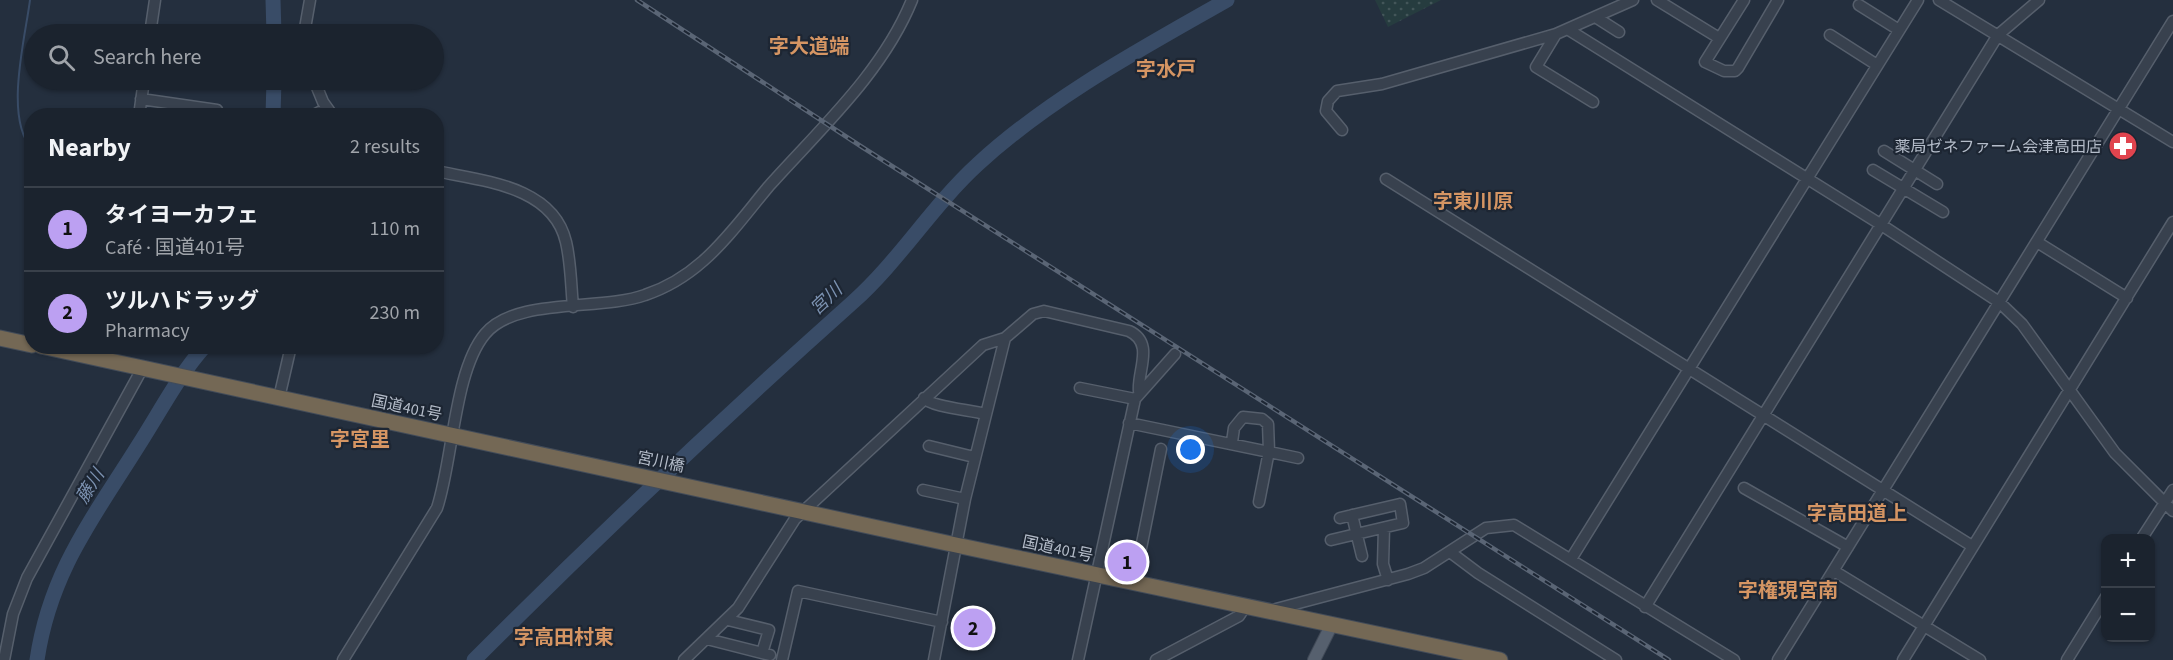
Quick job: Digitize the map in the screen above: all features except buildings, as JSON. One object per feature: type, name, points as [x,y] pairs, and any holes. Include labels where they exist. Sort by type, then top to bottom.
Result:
[{"type":"highway","points":[[0,338],[24,343]]},
{"type":"highway","points":[[108,354],[144,369]]},
{"type":"highway","name":"国道401号","points":[[144,369],[600,466]]},
{"type":"highway","name":"宮川橋","points":[[600,466],[715,491]]},
{"type":"highway","name":"国道401号","points":[[715,491],[1331,626],[1500,660]]},
{"type":"main road","points":[[1314,660],[1331,626]]},
{"type":"street","points":[[151,24],[155,0]]},
{"type":"street","points":[[306,24],[310,0]]},
{"type":"street","points":[[343,660],[430,522],[445,483],[468,367],[485,333],[514,315],[642,296],[685,275],[705,260],[872,70],[902,24],[912,0]]},
{"type":"street","points":[[1342,129],[1326,111],[1328,101],[1337,91],[1382,84],[1556,34],[1597,18],[1633,0]]},
{"type":"street","points":[[1657,0],[1719,38]]},
{"type":"street","points":[[1744,0],[1705,62],[1724,71],[1735,71],[1778,0]]},
{"type":"street","points":[[1571,559],[1917,0]]},
{"type":"street","points":[[1940,0],[2173,142]]},
{"type":"street","points":[[1645,607],[1998,35],[2039,0]]},
{"type":"street","points":[[1859,5],[1899,30]]},
{"type":"street","points":[[1597,18],[1619,32]]},
{"type":"street","points":[[1778,660],[2173,21]]},
{"type":"street","points":[[1569,30],[1880,224],[1999,302],[2022,324],[2115,453],[2173,511]]},
{"type":"street","points":[[1556,34],[1536,67],[1593,102]]},
{"type":"street","points":[[1830,35],[1877,65]]},
{"type":"street","points":[[140,108],[142,90]]},
{"type":"street","points":[[319,90],[328,108]]},
{"type":"street","points":[[141,99],[203,108]]},
{"type":"street","points":[[1884,151],[1937,184]]},
{"type":"street","points":[[1873,170],[1943,212]]},
{"type":"street","points":[[444,173],[516,190],[530,196],[552,214],[566,242],[573,307]]},
{"type":"street","points":[[1386,179],[1761,416],[1972,546]]},
{"type":"street","points":[[1903,660],[2173,222]]},
{"type":"street","points":[[2037,242],[2127,298]]},
{"type":"street","points":[[684,660],[728,620],[803,511],[983,345],[1005,338],[1033,314],[1044,311],[1129,331],[1138,338],[1144,349],[1137,395],[1095,574],[1078,660]]},
{"type":"street","points":[[934,660],[974,457],[1005,338]]},
{"type":"street","points":[[279,398],[289,354]]},
{"type":"street","points":[[1137,395],[1175,354]]},
{"type":"street","points":[[4,660],[13,614],[27,578],[144,369]]},
{"type":"street","points":[[1080,388],[1137,395]]},
{"type":"street","points":[[924,398],[940,407],[951,406],[985,414]]},
{"type":"street","points":[[1232,442],[1239,419],[1252,417],[1268,424],[1269,450],[1259,502]]},
{"type":"street","points":[[1129,423],[1232,442],[1298,458]]},
{"type":"street","points":[[929,446],[974,457]]},
{"type":"street","points":[[1134,583],[1161,449]]},
{"type":"street","points":[[1744,488],[1848,546]]},
{"type":"street","points":[[924,490],[965,499]]},
{"type":"street","points":[[2145,534],[2173,490]]},
{"type":"street","points":[[1331,540],[1403,524],[1400,504],[1340,518]]},
{"type":"street","points":[[1353,515],[1362,556]]},
{"type":"street","points":[[1273,613],[1276,609],[1388,580],[1424,568],[1486,528],[1514,525],[1734,660]]},
{"type":"street","points":[[1384,528],[1383,564],[1388,580]]},
{"type":"street","points":[[1450,552],[1478,573],[1616,660]]},
{"type":"street","points":[[1834,571],[1980,660]]},
{"type":"street","points":[[782,660],[798,591],[942,622]]},
{"type":"street","points":[[2067,660],[2101,605]]},
{"type":"street","points":[[1156,660],[1239,616],[1245,607]]},
{"type":"street","points":[[707,639],[766,654],[769,630],[728,620]]},
{"type":"green space","points":[[1375,0],[1441,0],[1388,27]]},
{"type":"waterway","points":[[26,24],[30,0]]},
{"type":"waterway","name":"藤川","points":[[273,0],[274,24]]},
{"type":"waterway","name":"宮川","points":[[474,660],[661,478],[870,286],[961,180],[978,164],[1006,140],[1066,96],[1227,0]]},
{"type":"waterway","points":[[24,37],[18,99],[19,118],[24,135]]},
{"type":"waterway","name":"藤川","points":[[273,108],[274,90]]},
{"type":"waterway","name":"藤川","points":[[37,660],[43,628],[52,600],[76,547],[178,382],[198,354]]},
{"type":"railway","points":[[637,0],[862,147],[1669,660]]},
{"type":"place","name":"薬局ゼネファーム会津高田店","points":[[2123,146]]},
{"type":"place","name":"タイヨーカフェ","points":[[1127,562]]},
{"type":"place","name":"ツルハドラッグ","points":[[973,628]]},
{"type":"district","name":"字大道端","points":[[809,46]]},
{"type":"district","name":"字水戸","points":[[1166,69]]},
{"type":"district","name":"字東川原","points":[[1473,201]]},
{"type":"district","name":"字宮里","points":[[360,439]]},
{"type":"district","name":"字高田道上","points":[[1857,513]]},
{"type":"district","name":"字権現宮南","points":[[1788,590]]},
{"type":"district","name":"字高田村東","points":[[564,637]]}]
